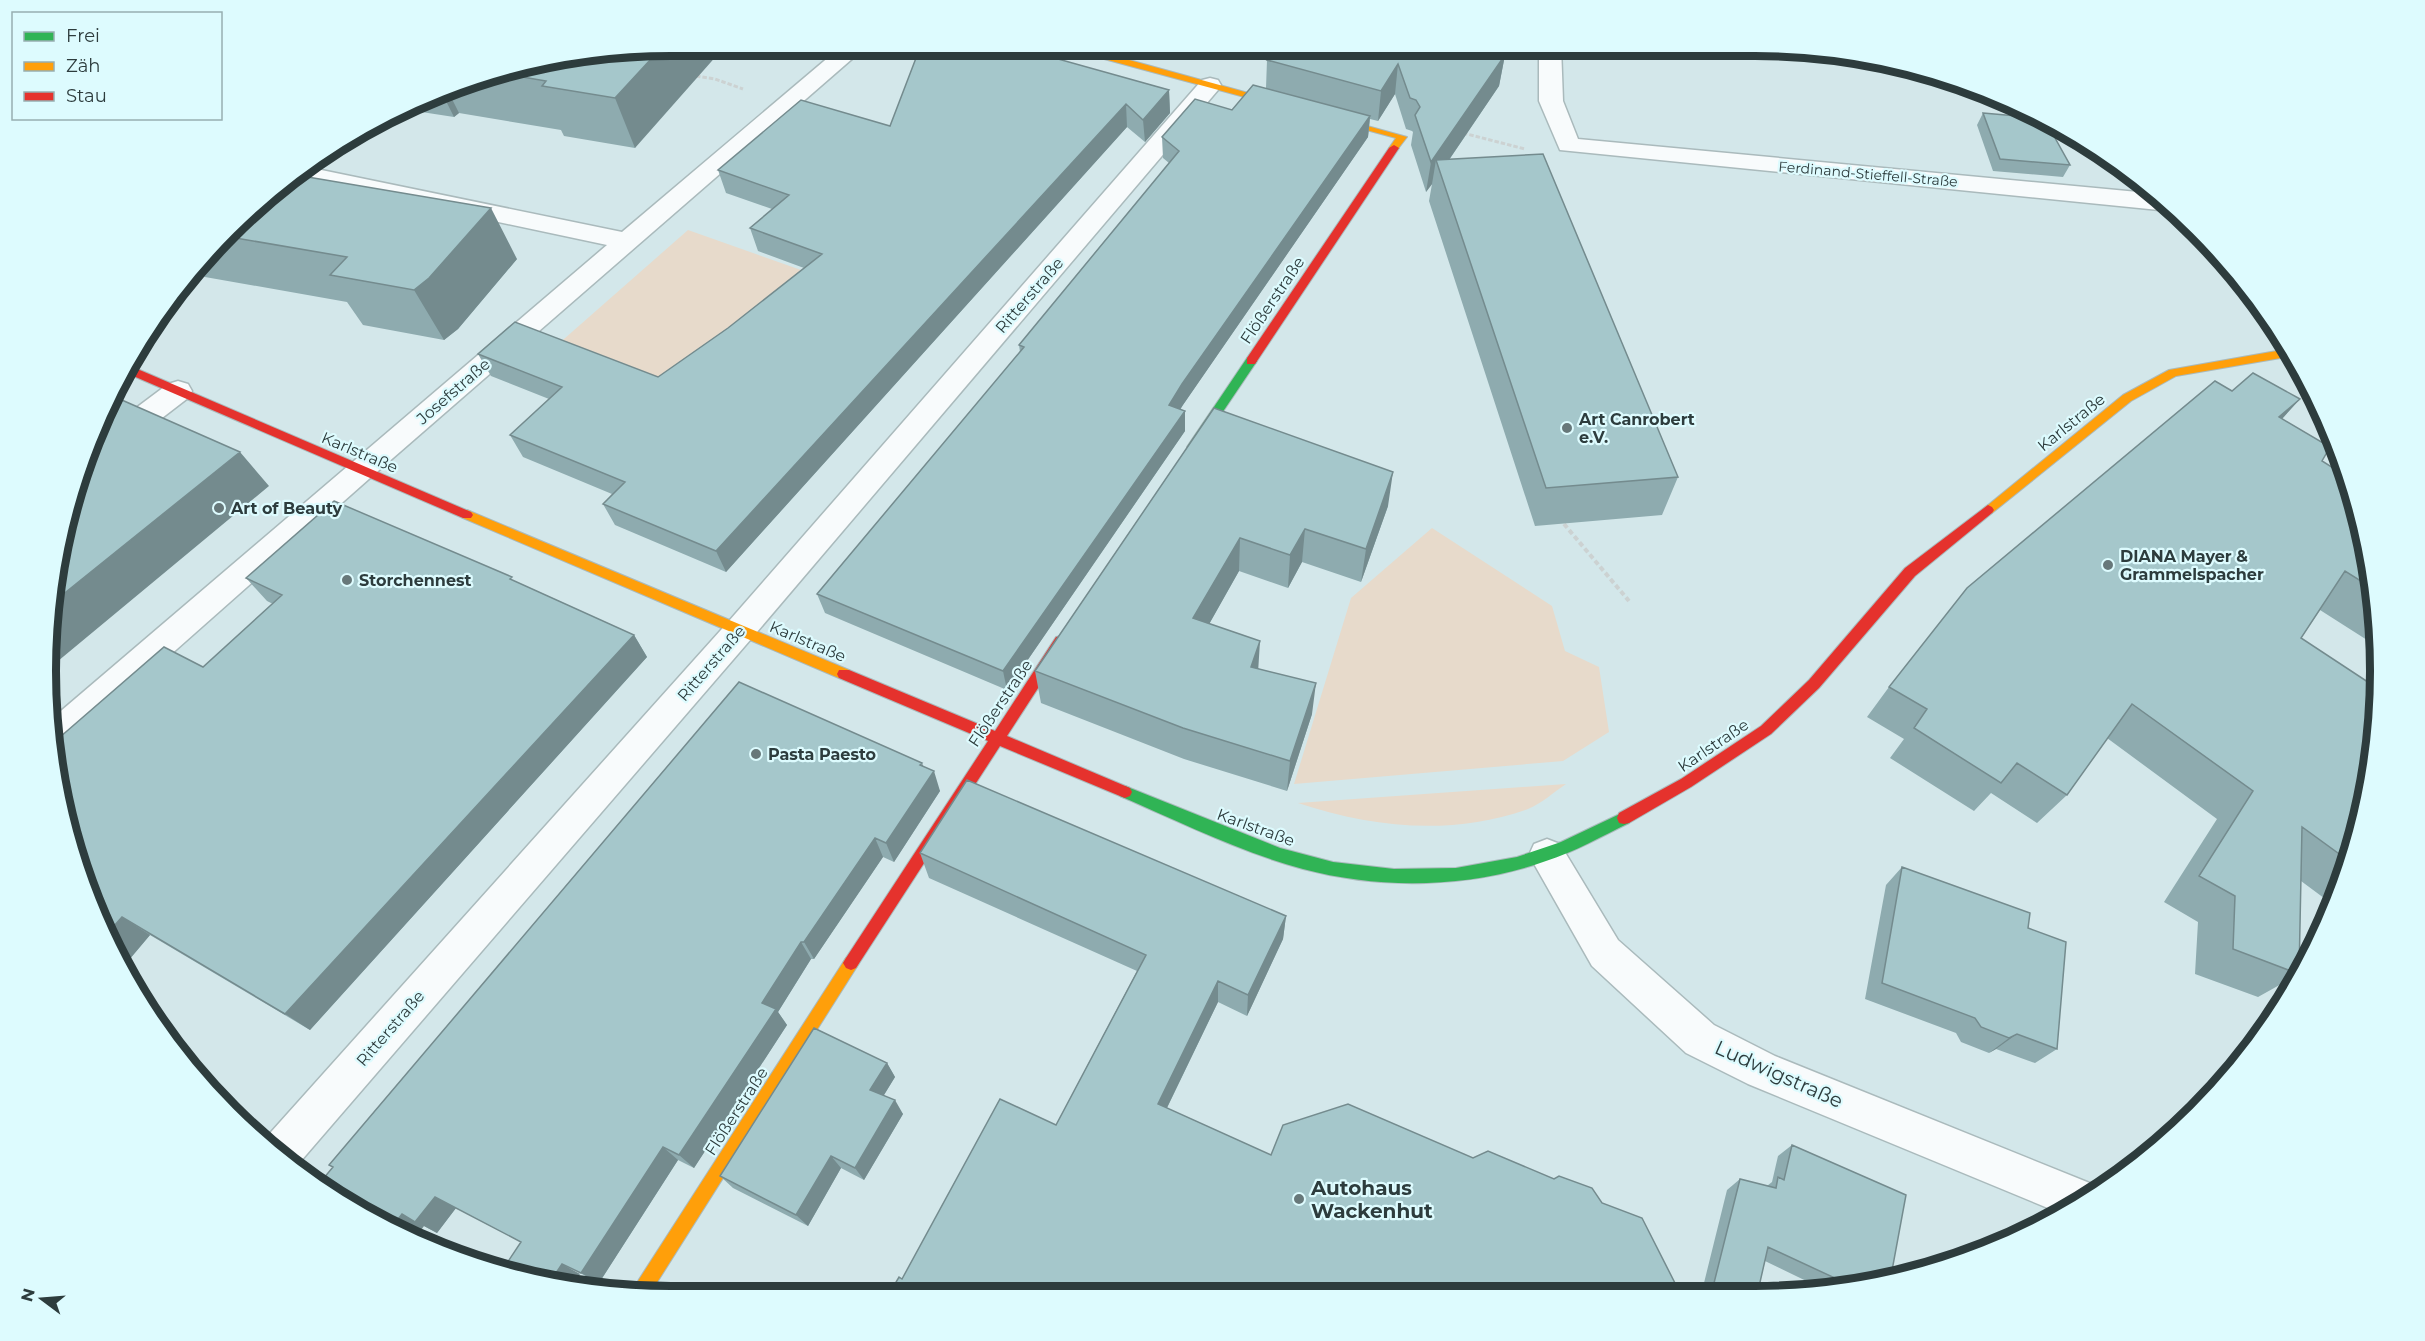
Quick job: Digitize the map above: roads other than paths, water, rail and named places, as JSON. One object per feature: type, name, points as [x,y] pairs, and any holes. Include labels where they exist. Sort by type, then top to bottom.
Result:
[{"type":"street","name":"Josefstraße","points":[[59,733],[360,470],[844,56]]},
{"type":"street","points":[[1104,56],[1210,85]]},
{"type":"street","name":"Ferdinand-Stieffell-Straße","points":[[1550,56],[1551,101],[1568,146],[2152,201]]},
{"type":"street","name":"Flößerstraße","points":[[1182,462],[1402,137],[1210,85]]},
{"type":"street","name":"Ritterstraße","points":[[284,1149],[740,630],[1210,85]]},
{"type":"street","points":[[307,175],[627,241]]},
{"type":"street","name":"Karlstraße","points":[[133,371],[360,470],[1246,843],[1304,862],[1368,873],[1421,877],[1494,870],[1548,855],[1630,816],[1686,783],[1766,730],[1814,684],[1910,572],[2127,398],[2173,373],[2281,354]]},
{"type":"street","points":[[95,454],[178,391]]},
{"type":"street","name":"Flößerstraße","points":[[645,1285],[996,738],[1069,630]]},
{"type":"street","name":"Ludwigstraße","points":[[1548,855],[1605,954],[1700,1039],[1762,1070],[2072,1197]]},
{"type":"place","name":"Art Canrobert e.V.","points":[[1567,428]]},
{"type":"place","name":"Art of Beauty","points":[[219,508]]},
{"type":"place","name":"DIANA Mayer & Grammelspacher","points":[[2108,565]]},
{"type":"place","name":"Storchennest","points":[[347,580]]},
{"type":"place","name":"Pasta Paesto","points":[[756,754]]},
{"type":"place","name":"Autohaus Wackenhut","points":[[1299,1199]]}]
